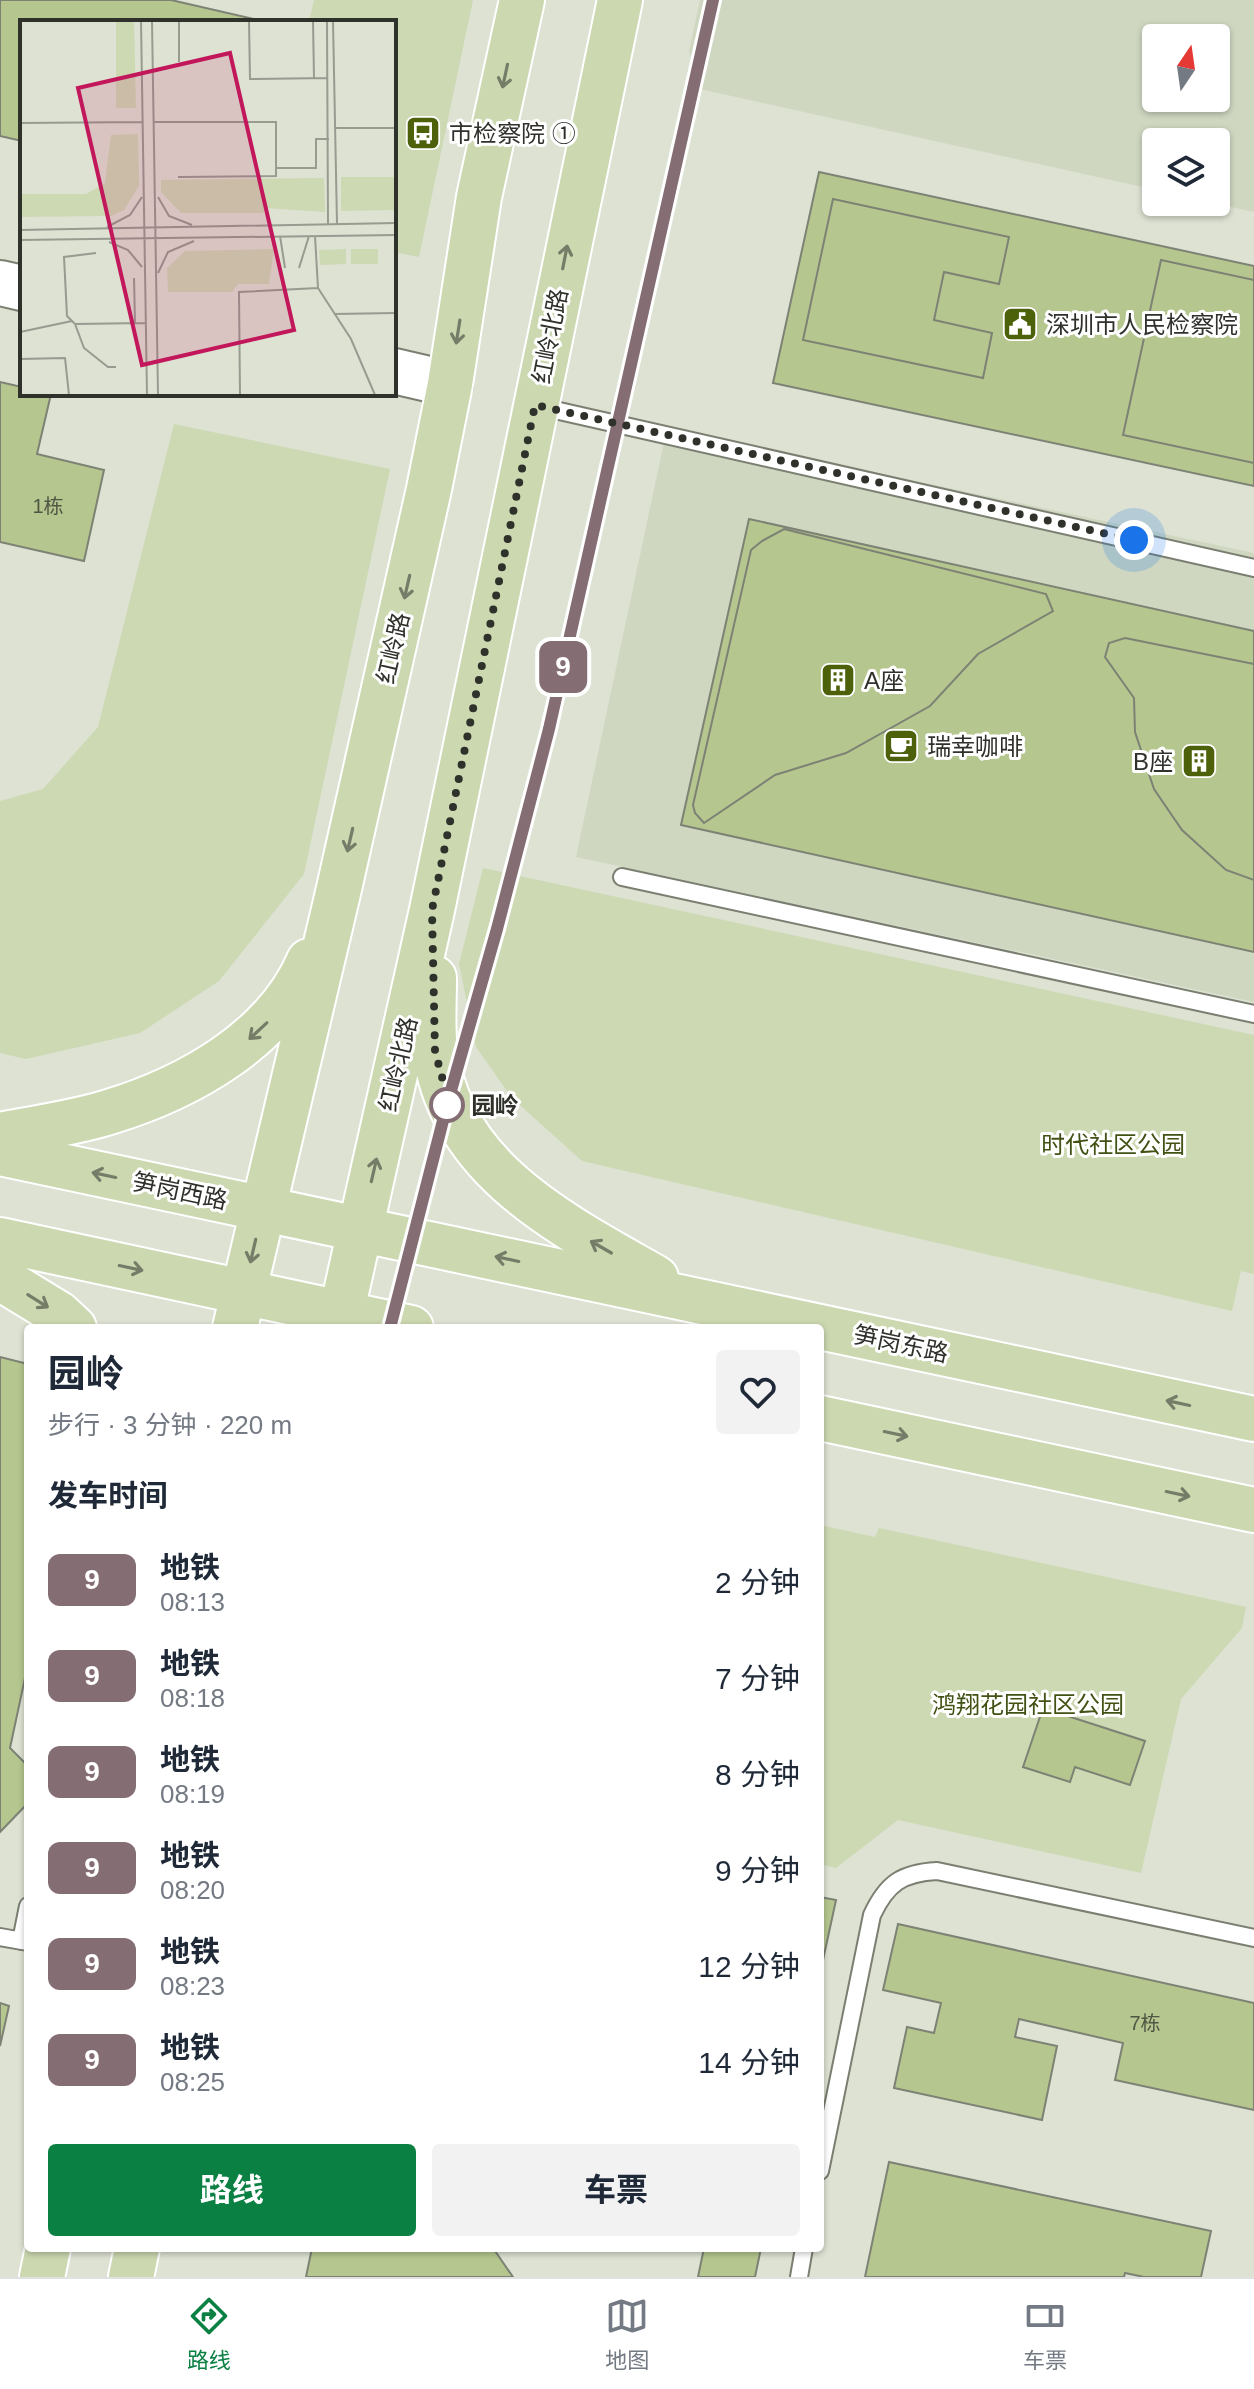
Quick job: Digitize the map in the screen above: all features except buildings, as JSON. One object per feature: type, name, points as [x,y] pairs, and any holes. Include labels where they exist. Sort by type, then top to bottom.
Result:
[{"type":"main road","name":"红岭路","points":[[239,1310],[338,893],[429,489],[450,384],[479,197],[522,0]]},
{"type":"main road","name":"红岭北路","points":[[340,1320],[432,910],[620,0]]},
{"type":"main road","points":[[0,1135],[108,1113],[184,1084],[258,1034],[298,986],[338,893]]},
{"type":"main road","points":[[432,910],[435,1051],[446,1092],[462,1127],[486,1162],[555,1220],[692,1300]]},
{"type":"main road","name":"笋岗西路","points":[[0,1153],[360,1231]]},
{"type":"main road","name":"笋岗东路","points":[[360,1231],[431,1243],[805,1324]]},
{"type":"main road","points":[[0,1240],[239,1310],[376,1324]]},
{"type":"main road","points":[[0,1278],[59,1314],[70,1324]]},
{"type":"main road","name":"笋岗东路","points":[[824,1328],[1254,1419]]},
{"type":"main road","points":[[824,1419],[1254,1510]]},
{"type":"main road","points":[[42,2277],[47,2252]]},
{"type":"main road","points":[[131,2277],[136,2252]]},
{"type":"street","points":[[0,283],[20,288]]},
{"type":"street","points":[[396,371],[450,384]]},
{"type":"lane","points":[[535,405],[1254,568]]},
{"type":"lane","points":[[622,877],[1254,1014]]},
{"type":"lane","points":[[824,2151],[872,1915],[880,1898],[895,1882],[914,1872],[937,1871],[1254,1938]]},
{"type":"lane","points":[[0,1937],[24,1942]]},
{"type":"lane","points":[[799,2277],[803,2252]]},
{"type":"shaded area","points":[[700,0],[1254,0],[1254,212],[1230,207],[1230,128],[1142,128],[1142,187],[700,89],[689,51]]},
{"type":"shaded area","points":[[667,428],[1254,553],[1254,1002],[576,857]]},
{"type":"green space","points":[[314,0],[473,0],[419,257],[396,252],[396,20],[309,20]]},
{"type":"green space","points":[[174,424],[390,469],[304,874],[219,981],[140,1033],[26,1059],[0,1053],[0,801],[43,789],[98,727]]},
{"type":"green space","name":"时代社区公园","points":[[483,868],[1254,1035],[1254,1274],[1241,1271],[1232,1311],[582,1161],[512,1098],[476,1047],[459,964]]},
{"type":"green space","name":"鸿翔花园社区公园","points":[[824,1526],[875,1537],[879,1528],[1246,1607],[1242,1628],[1181,1699],[1141,1873],[898,1820],[836,1868],[824,1865]]},
{"type":"metro line","name":"9","points":[[391,1324],[549,729],[713,0]]},
{"type":"place","name":"市检察院 ①","points":[[423,133]]},
{"type":"place","name":"深圳市人民检察院","points":[[1020,324]]},
{"type":"place","name":"A座","points":[[838,680]]},
{"type":"place","name":"瑞幸咖啡","points":[[901,746]]},
{"type":"place","name":"B座","points":[[1199,761]]},
{"type":"place","name":"园岭","points":[[447,1105]]},
{"type":"route","points":[[447,1105],[454,1110],[435,1051],[432,910],[535,405],[1134,540]]}]
